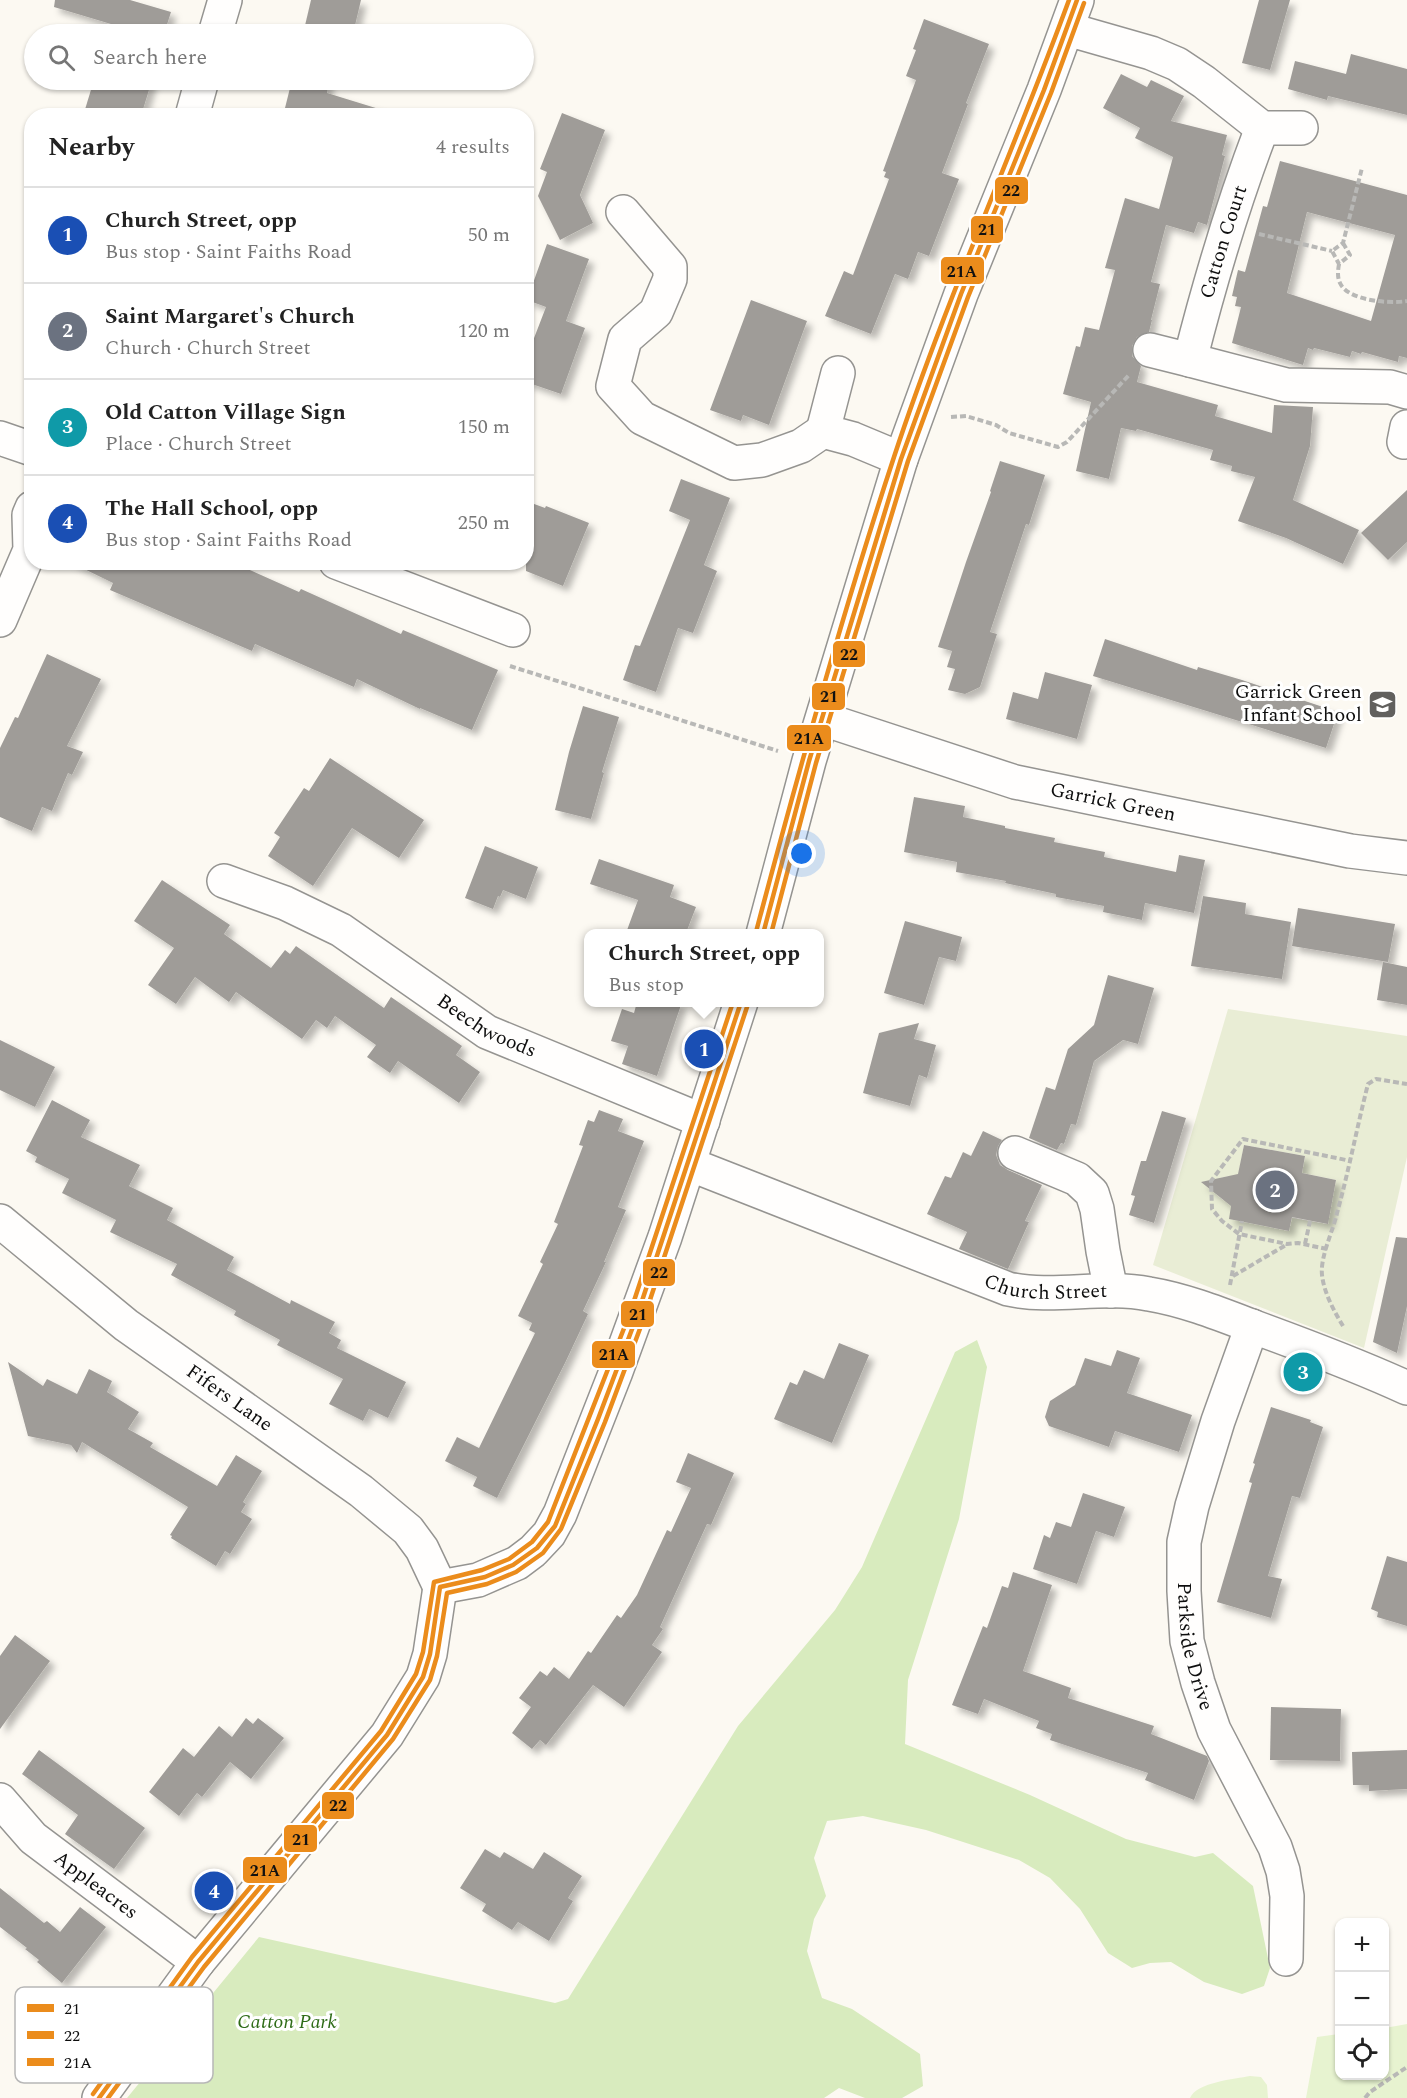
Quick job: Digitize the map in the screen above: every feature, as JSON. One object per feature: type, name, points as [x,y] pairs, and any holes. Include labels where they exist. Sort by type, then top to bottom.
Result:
[{"type":"street","points":[[218,24],[225,0]]},
{"type":"street","points":[[764,929],[809,761],[901,459],[961,294],[1072,15],[1177,64],[1204,82],[1262,128],[1301,128]]},
{"type":"street","points":[[194,108],[199,90]]},
{"type":"street","name":"Catton Court","points":[[1190,360],[1212,274],[1262,128]]},
{"type":"street","points":[[623,212],[670,267],[670,279],[656,312],[625,339],[613,386],[642,418],[734,464],[762,460],[801,446],[823,431],[838,373]]},
{"type":"street","points":[[1150,350],[1286,385],[1390,387],[1407,392]]},
{"type":"street","points":[[823,431],[854,439],[901,459]]},
{"type":"street","points":[[0,438],[24,447]]},
{"type":"street","points":[[0,620],[24,564]]},
{"type":"street","points":[[357,570],[513,630]]},
{"type":"street","name":"Garrick Green","points":[[823,719],[1015,782],[1350,851],[1407,858]]},
{"type":"street","name":"Beechwoods","points":[[224,881],[285,903],[341,930],[487,1032],[703,1121]]},
{"type":"street","points":[[180,1987],[198,1962],[387,1735],[423,1677],[430,1654],[440,1587],[478,1580],[517,1563],[533,1551],[549,1534],[560,1514],[611,1386],[665,1237],[739,1007]]},
{"type":"street","points":[[1015,1153],[1077,1179],[1092,1193],[1097,1209],[1111,1291]]},
{"type":"street","name":"Church Street","points":[[689,1164],[1008,1289],[1026,1293],[1111,1291],[1147,1293],[1181,1301],[1345,1360],[1407,1388]]},
{"type":"street","name":"Fifers Lane","points":[[0,1221],[126,1325],[369,1497],[408,1530],[422,1549],[440,1587]]},
{"type":"street","name":"Parkside Drive","points":[[1252,1326],[1218,1421],[1192,1506],[1184,1542],[1184,1591],[1187,1641],[1214,1730],[1275,1846],[1283,1871],[1287,1896],[1286,1959]]},
{"type":"street","name":"Appleacres","points":[[0,1800],[33,1838],[198,1962]]},
{"type":"street","points":[[99,2098],[110,2083]]},
{"type":"path","points":[[1332,251],[1343,243],[1362,168]]},
{"type":"path","points":[[1227,226],[1332,251],[1339,264],[1340,285],[1348,293],[1383,302],[1407,302]]},
{"type":"path","points":[[1339,264],[1350,255],[1343,243]]},
{"type":"path","points":[[920,410],[946,417],[966,416],[996,425],[1009,433],[1058,447],[1067,442],[1127,376],[1144,371],[1150,350]]},
{"type":"path","points":[[510,666],[809,761]]},
{"type":"path","points":[[1345,1360],[1350,1343],[1347,1333],[1332,1308],[1322,1276],[1323,1259],[1351,1161],[1368,1084],[1376,1079],[1407,1084]]},
{"type":"path","points":[[1327,1249],[1287,1245],[1239,1234],[1222,1221],[1212,1209],[1211,1181],[1243,1139],[1351,1161]]},
{"type":"path","points":[[1228,1294],[1242,1221]]},
{"type":"path","points":[[1305,1245],[1310,1221]]},
{"type":"path","points":[[1233,1276],[1287,1245]]},
{"type":"path","points":[[1365,2098],[1370,2092],[1407,2067]]},
{"type":"green space","points":[[1228,1009],[1407,1036],[1407,1157],[1364,1348],[1153,1265]],"holes":[[[1244,1145],[1305,1156],[1302,1173],[1336,1180],[1327,1224],[1292,1218],[1289,1231],[1230,1219],[1232,1200],[1223,1200],[1216,1194],[1215,1185],[1220,1178],[1229,1176],[1237,1181]]]},
{"type":"green space","name":"Catton Park","points":[[977,1340],[987,1367],[959,1519],[908,1680],[905,1744],[1030,1795],[1126,1839],[1195,1857],[1213,1853],[1253,1886],[1270,1968],[1264,1986],[1242,1994],[1204,1982],[1171,1962],[1150,1963],[1132,1968],[1108,1953],[1080,1909],[1050,1878],[1019,1860],[926,1830],[863,1816],[827,1821],[814,1858],[826,1896],[814,1919],[807,1951],[822,1998],[852,2009],[920,2054],[923,2086],[902,2098],[865,2098],[839,2088],[824,2098],[127,2098],[139,2083],[213,2083],[213,1993],[259,1937],[555,2003],[568,1999],[738,1726],[835,1610],[862,1567],[955,1352]]},
{"type":"green space","points":[[1407,2024],[1407,2098],[1306,2098],[1317,2037],[1335,2035],[1335,2080],[1389,2080],[1389,2027]]},
{"type":"green space","points":[[1250,2076],[1261,2077],[1267,2085],[1268,2098],[1190,2098],[1200,2088],[1208,2085]]},
{"type":"building","points":[[55,0],[130,0],[171,12],[167,24],[111,24],[54,7]]},
{"type":"building","points":[[311,0],[361,0],[355,24],[305,24]]},
{"type":"building","points":[[1259,0],[1290,0],[1270,70],[1242,63]]},
{"type":"building","points":[[924,19],[989,44],[942,173],[959,179],[929,256],[918,252],[908,279],[895,274],[871,334],[825,316],[844,271],[853,275],[889,179],[884,177],[886,172],[883,171],[916,80],[906,76]]},
{"type":"building","points":[[1351,54],[1407,69],[1407,115],[1328,96],[1327,100],[1288,89],[1295,61],[1346,74]]},
{"type":"building","points":[[1121,74],[1147,87],[1151,80],[1184,96],[1171,121],[1227,135],[1222,155],[1225,156],[1207,225],[1198,222],[1194,233],[1166,225],[1151,282],[1160,284],[1149,332],[1137,337],[1132,346],[1132,356],[1141,366],[1137,382],[1218,405],[1215,416],[1272,433],[1274,405],[1313,407],[1310,446],[1293,500],[1359,530],[1343,564],[1286,538],[1238,521],[1255,477],[1231,471],[1232,466],[1210,460],[1213,450],[1137,429],[1136,431],[1121,428],[1109,479],[1076,471],[1091,402],[1063,394],[1076,346],[1080,347],[1085,327],[1099,330],[1115,270],[1105,268],[1125,198],[1159,209],[1173,157],[1135,138],[1140,128],[1103,108]]},
{"type":"building","points":[[91,90],[149,90],[143,108],[85,108]]},
{"type":"building","points":[[290,90],[328,90],[327,93],[376,108],[285,108]]},
{"type":"building","points":[[562,113],[605,130],[580,195],[593,223],[560,240],[538,196],[547,172],[540,169]]},
{"type":"building","points":[[1280,161],[1407,195],[1407,358],[1399,356],[1398,362],[1362,352],[1361,354],[1352,351],[1350,357],[1308,348],[1303,365],[1232,343],[1241,307],[1235,306],[1237,297],[1232,296],[1238,270],[1245,272],[1263,206],[1267,207]],"holes":[[[1307,212],[1395,235],[1371,321],[1287,293]]]},
{"type":"building","points":[[547,244],[589,259],[566,321],[585,328],[561,394],[534,385],[534,338],[546,307],[534,303],[534,280]]},
{"type":"building","points":[[751,300],[807,321],[769,425],[743,415],[741,421],[710,410]]},
{"type":"building","points":[[1000,461],[1045,475],[990,632],[997,634],[980,687],[965,694],[948,690],[955,669],[947,667],[952,651],[938,647]]},
{"type":"building","points":[[681,479],[730,498],[704,565],[717,571],[693,633],[678,628],[656,692],[623,680],[635,645],[640,646],[690,520],[669,511]]},
{"type":"building","points":[[1407,490],[1407,542],[1388,560],[1361,533]]},
{"type":"building","points":[[534,504],[545,508],[546,506],[589,523],[563,586],[526,571],[534,570]]},
{"type":"building","points":[[86,570],[250,570],[299,592],[301,589],[401,634],[403,630],[498,670],[472,730],[420,709],[357,679],[354,687],[255,644],[252,651],[110,590],[113,583]]},
{"type":"building","points":[[1105,639],[1197,670],[1198,667],[1242,680],[1338,712],[1326,748],[1093,676]]},
{"type":"building","points":[[47,654],[101,679],[67,746],[83,752],[72,775],[68,773],[52,811],[42,807],[32,831],[0,817],[0,748],[15,717],[18,718]]},
{"type":"building","points":[[1045,672],[1092,685],[1077,739],[1006,719],[1013,692],[1038,699]]},
{"type":"building","points":[[583,706],[619,717],[602,772],[604,773],[591,819],[555,810]]},
{"type":"building","points":[[330,758],[424,820],[399,858],[352,828],[313,886],[268,856],[280,837],[274,833],[304,788],[309,791]]},
{"type":"building","points":[[914,797],[965,806],[963,817],[1055,838],[1054,842],[1105,852],[1104,857],[1176,872],[1179,855],[1205,860],[1194,913],[1145,903],[1142,920],[1103,912],[1104,906],[1056,897],[1056,894],[1005,883],[1006,881],[956,872],[957,862],[904,852]]},
{"type":"building","points":[[485,846],[538,867],[526,899],[503,890],[493,909],[465,898]]},
{"type":"building","points":[[599,859],[674,885],[670,897],[696,907],[688,929],[627,929],[638,900],[590,884]]},
{"type":"building","points":[[162,880],[230,925],[224,934],[271,968],[285,950],[290,954],[296,946],[384,1008],[391,997],[462,1046],[456,1055],[480,1072],[459,1103],[398,1061],[390,1073],[367,1057],[376,1045],[335,1016],[327,1028],[316,1020],[302,1039],[236,992],[229,1002],[195,977],[176,1004],[148,985],[174,948],[134,921]]},
{"type":"building","points":[[1203,896],[1246,903],[1245,914],[1291,922],[1282,979],[1191,966]]},
{"type":"building","points":[[1298,908],[1395,924],[1388,962],[1292,946]]},
{"type":"building","points":[[905,921],[962,937],[956,961],[939,957],[924,1005],[884,993]]},
{"type":"building","points":[[1383,962],[1407,967],[1407,1005],[1377,1000]]},
{"type":"building","points":[[1108,975],[1154,988],[1138,1044],[1123,1040],[1094,1061],[1076,1125],[1071,1124],[1064,1144],[1061,1143],[1057,1150],[1029,1138],[1046,1087],[1055,1090],[1068,1049],[1094,1025]]},
{"type":"building","points":[[636,1007],[680,1007],[657,1076],[622,1064],[628,1046],[611,1041],[622,1009],[634,1013]]},
{"type":"building","points":[[919,1023],[914,1039],[936,1045],[927,1078],[919,1075],[910,1106],[863,1093],[879,1033]]},
{"type":"building","points":[[0,1040],[55,1067],[35,1107],[0,1090]]},
{"type":"building","points":[[52,1100],[90,1120],[81,1137],[140,1165],[129,1186],[173,1208],[167,1220],[234,1257],[227,1270],[290,1304],[291,1300],[335,1322],[329,1333],[341,1340],[337,1348],[406,1382],[388,1418],[369,1409],[363,1421],[329,1404],[343,1379],[277,1345],[280,1340],[234,1315],[236,1311],[171,1275],[177,1264],[110,1232],[116,1220],[62,1193],[69,1179],[35,1162],[37,1157],[26,1151]]},
{"type":"building","points":[[599,1110],[623,1119],[618,1131],[644,1141],[618,1207],[626,1210],[604,1262],[606,1262],[583,1311],[588,1314],[497,1498],[473,1486],[477,1477],[445,1461],[457,1437],[479,1448],[535,1333],[529,1330],[532,1323],[518,1316],[543,1264],[540,1262],[558,1224],[554,1222],[583,1146],[579,1145],[588,1120],[594,1122]]},
{"type":"building","points":[[1162,1111],[1186,1118],[1154,1223],[1129,1215],[1135,1196],[1131,1195],[1141,1161],[1146,1161]]},
{"type":"building","points":[[983,1131],[1002,1140],[996,1155],[1000,1165],[1042,1185],[1025,1221],[1029,1222],[1008,1269],[959,1249],[967,1232],[927,1214],[945,1176],[951,1178],[963,1152],[971,1156]]},
{"type":"building","points":[[1244,1145],[1305,1156],[1302,1173],[1336,1180],[1328,1224],[1292,1217],[1289,1231],[1229,1219],[1231,1206],[1201,1182],[1238,1174]]},
{"type":"building","points":[[1396,1237],[1407,1238],[1407,1306],[1397,1353],[1373,1342]]},
{"type":"building","points":[[839,1343],[869,1355],[832,1443],[774,1419],[790,1382],[797,1385],[804,1370],[824,1379]]},
{"type":"building","points":[[1117,1350],[1140,1358],[1127,1393],[1192,1415],[1179,1452],[1115,1431],[1109,1447],[1049,1426],[1045,1417],[1050,1401],[1075,1385],[1085,1358],[1111,1366]]},
{"type":"building","points":[[8,1362],[43,1386],[47,1379],[77,1394],[89,1369],[112,1381],[107,1392],[139,1412],[128,1429],[153,1443],[150,1447],[217,1486],[236,1455],[262,1471],[243,1502],[246,1504],[241,1512],[252,1519],[230,1554],[225,1551],[216,1566],[171,1538],[170,1535],[188,1507],[82,1442],[77,1453],[71,1445],[28,1436]]},
{"type":"building","points":[[1271,1407],[1311,1420],[1310,1422],[1323,1427],[1300,1498],[1292,1496],[1268,1576],[1282,1579],[1271,1618],[1217,1602],[1252,1483],[1249,1482],[1255,1464],[1253,1463]]},
{"type":"building","points":[[688,1453],[734,1473],[711,1525],[707,1524],[660,1627],[663,1629],[652,1645],[662,1652],[624,1707],[593,1685],[546,1745],[540,1740],[532,1749],[512,1733],[531,1707],[519,1698],[540,1671],[547,1676],[554,1667],[569,1679],[588,1651],[591,1653],[617,1615],[621,1618],[637,1595],[667,1530],[671,1532],[691,1488],[676,1482]]},
{"type":"building","points":[[1083,1493],[1125,1507],[1114,1537],[1096,1531],[1077,1584],[1033,1569],[1044,1535],[1050,1538],[1056,1522],[1071,1527]]},
{"type":"building","points":[[1387,1556],[1407,1562],[1407,1626],[1377,1617],[1378,1612],[1371,1609]]},
{"type":"building","points":[[1013,1572],[1052,1585],[1023,1671],[1071,1688],[1068,1698],[1154,1726],[1151,1734],[1207,1756],[1209,1761],[1194,1800],[1145,1780],[1148,1773],[1050,1740],[1052,1734],[1036,1728],[1039,1721],[984,1699],[978,1714],[952,1705],[983,1626],[987,1628],[1002,1586],[1008,1588]]},
{"type":"building","points":[[15,1635],[50,1661],[0,1729],[0,1656]]},
{"type":"building","points":[[1271,1707],[1341,1709],[1340,1761],[1270,1760]]},
{"type":"building","points":[[246,1718],[253,1724],[258,1718],[284,1738],[251,1779],[230,1762],[202,1797],[197,1793],[179,1816],[149,1792],[183,1748],[194,1757],[219,1726],[232,1737]]},
{"type":"building","points":[[39,1750],[145,1828],[114,1869],[65,1834],[78,1815],[22,1774]]},
{"type":"building","points":[[1407,1750],[1407,1789],[1369,1791],[1369,1785],[1353,1785],[1352,1752]]},
{"type":"building","points":[[485,1849],[500,1858],[504,1852],[533,1869],[544,1852],[582,1876],[568,1898],[573,1901],[549,1941],[518,1922],[512,1930],[482,1911],[486,1904],[460,1888]]},
{"type":"building","points":[[0,1888],[44,1923],[47,1921],[60,1932],[80,1907],[106,1927],[62,1983],[37,1962],[39,1960],[25,1949],[27,1948],[0,1927]]},
{"type":"transit line","name":"21A","points":[[757,929],[821,694],[894,457],[935,342],[1069,0]]},
{"type":"transit line","name":"21","points":[[764,929],[809,761],[901,459],[961,294],[1044,90],[1077,0]]},
{"type":"transit line","name":"22","points":[[772,929],[816,763],[908,461],[968,297],[1051,93],[1084,3]]},
{"type":"transit line","name":"21A","points":[[170,1987],[192,1957],[381,1731],[416,1674],[423,1652],[434,1582],[482,1570],[509,1559],[532,1542],[548,1522],[630,1313],[731,1007]]},
{"type":"transit line","name":"21","points":[[180,1987],[198,1962],[387,1735],[423,1677],[430,1654],[440,1587],[485,1577],[513,1565],[537,1548],[555,1526],[637,1316],[739,1007]]},
{"type":"transit line","name":"22","points":[[189,1987],[393,1739],[430,1680],[437,1656],[447,1593],[487,1584],[516,1572],[543,1553],[561,1529],[644,1318],[747,1007]]},
{"type":"transit line","name":"21A","points":[[93,2094],[101,2083]]},
{"type":"transit line","name":"21","points":[[99,2098],[110,2083]]},
{"type":"transit line","name":"22","points":[[108,2098],[119,2083]]},
{"type":"place","name":"Garrick Green Infant School","points":[[1383,704]]},
{"type":"place","name":"Church Street, opp","points":[[704,1049]]},
{"type":"place","name":"Saint Margaret's Church","points":[[1275,1190]]},
{"type":"place","name":"Old Catton Village Sign","points":[[1303,1372]]},
{"type":"place","name":"The Hall School, opp","points":[[214,1891]]}]
